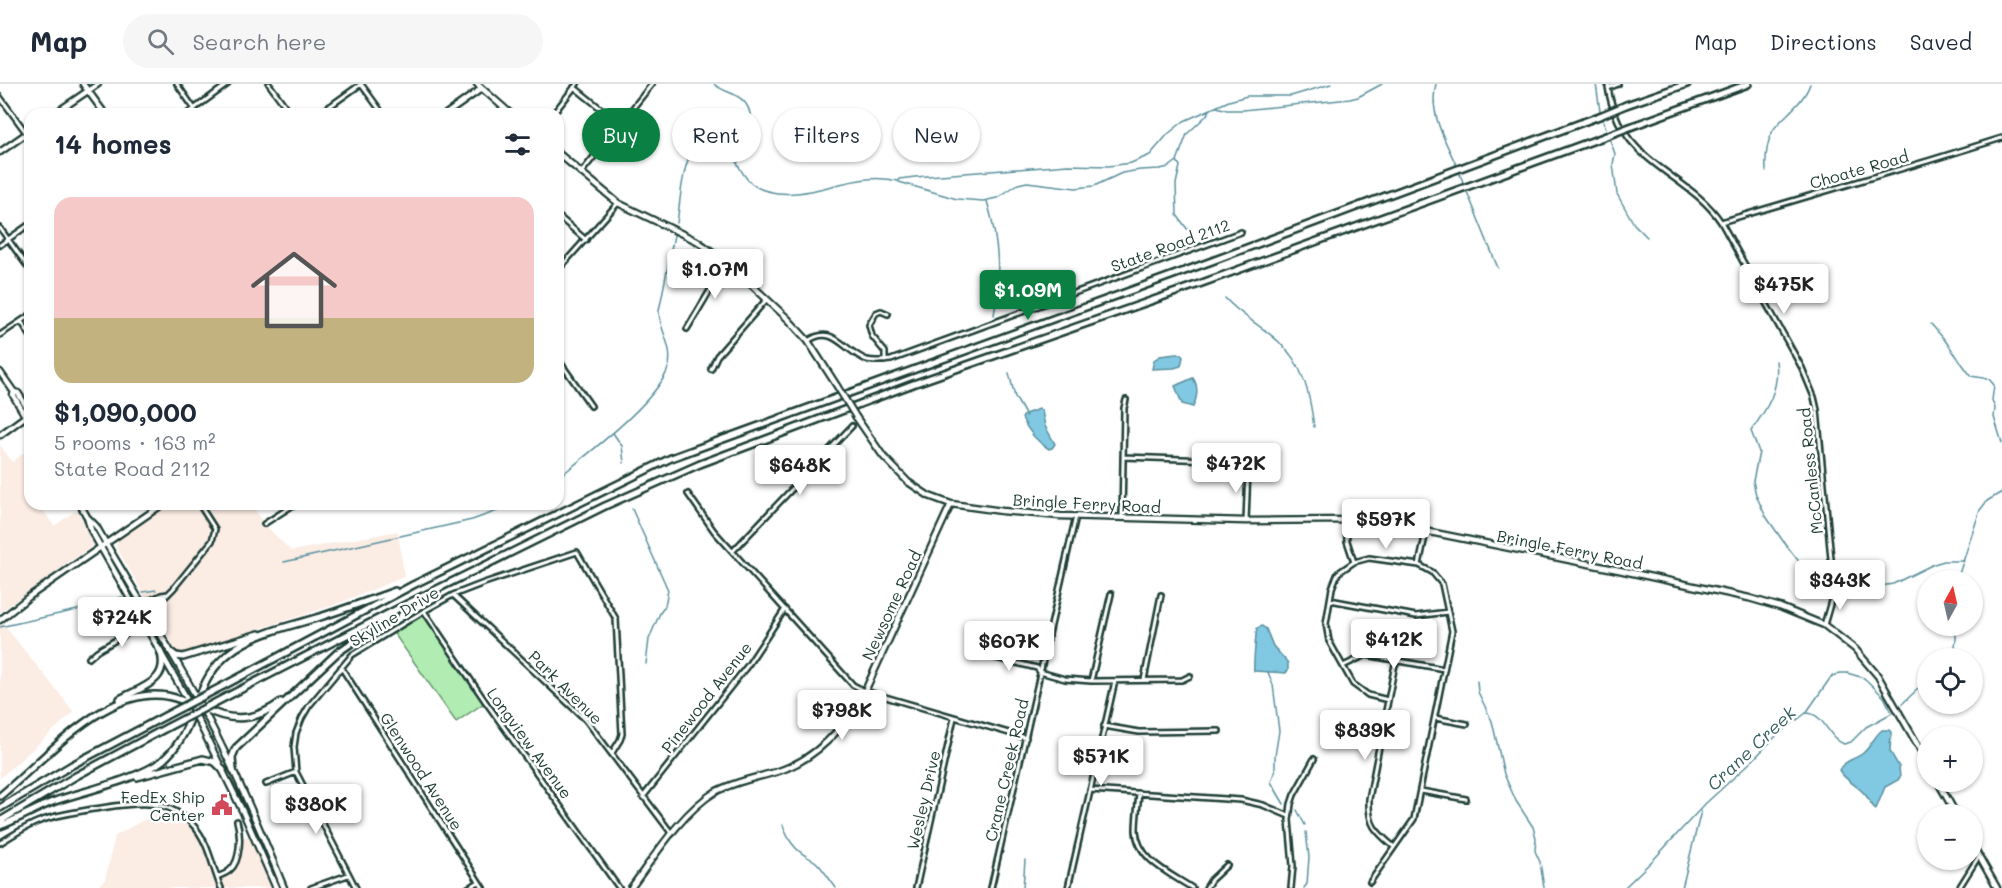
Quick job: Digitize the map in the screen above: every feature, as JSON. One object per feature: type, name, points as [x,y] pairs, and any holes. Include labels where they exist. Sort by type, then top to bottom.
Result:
[{"type":"highway","points":[[0,808],[72,765],[413,585],[671,458],[1687,84]]},
{"type":"highway","points":[[0,821],[76,776],[407,604],[604,506],[711,459],[913,384],[1191,287],[1748,84]]},
{"type":"highway","points":[[0,826],[50,803],[140,772],[160,762],[181,740],[211,672],[226,654],[246,642],[413,585]]},
{"type":"highway","points":[[233,770],[232,757],[236,748],[343,648],[407,604]]},
{"type":"highway","points":[[172,652],[183,657],[227,642],[290,626]]},
{"type":"highway","points":[[0,796],[85,723],[158,677],[164,664],[160,650]]},
{"type":"highway","points":[[85,723],[118,704],[146,694],[170,695],[229,718],[256,717],[274,708],[312,676]]},
{"type":"highway","points":[[95,788],[202,759],[214,761],[223,770]]},
{"type":"street","points":[[83,84],[101,108]]},
{"type":"street","points":[[63,108],[98,84]]},
{"type":"street","points":[[177,84],[193,108]]},
{"type":"street","points":[[195,108],[228,84]]},
{"type":"street","points":[[270,84],[287,108]]},
{"type":"street","points":[[327,108],[361,84],[379,108]]},
{"type":"street","points":[[477,84],[504,108]]},
{"type":"street","points":[[633,108],[652,84]]},
{"type":"street","points":[[1608,86],[1618,84]]},
{"type":"street","points":[[558,108],[576,86],[601,108]]},
{"type":"street","name":"McCanless Road","points":[[1608,86],[1617,121],[1628,139],[1639,152],[1707,203],[1721,222],[1802,368],[1814,397],[1833,588],[1824,625]]},
{"type":"street","points":[[454,108],[481,89]]},
{"type":"street","points":[[0,97],[24,128]]},
{"type":"street","points":[[0,152],[24,137]]},
{"type":"street","name":"Choate Road","points":[[1721,222],[2002,138]]},
{"type":"street","name":"Bringle Ferry Road","points":[[564,158],[618,203],[698,241],[727,262],[768,298],[808,341],[883,456],[908,482],[929,496],[951,504],[1021,513],[1246,521],[1346,520],[1426,531],[1751,599],[1780,607],[1824,625],[1855,649],[1878,676],[1917,744]]},
{"type":"street","points":[[581,172],[589,162]]},
{"type":"street","points":[[564,264],[618,203]]},
{"type":"street","points":[[564,221],[586,240]]},
{"type":"street","points":[[0,228],[24,262]]},
{"type":"street","points":[[0,245],[24,228]]},
{"type":"street","name":"State Road 2112","points":[[885,361],[1241,232]]},
{"type":"street","points":[[687,329],[727,262]]},
{"type":"street","points":[[711,369],[717,356],[768,298]]},
{"type":"street","points":[[808,341],[817,334],[827,335],[865,359],[885,361],[885,352],[872,336],[869,326],[872,316],[876,313],[880,311],[888,314]]},
{"type":"street","points":[[0,335],[24,319]]},
{"type":"street","points":[[21,321],[24,326]]},
{"type":"street","points":[[564,367],[591,406]]},
{"type":"street","points":[[0,372],[14,392],[18,393],[24,406]]},
{"type":"street","points":[[1122,517],[1126,400]]},
{"type":"street","points":[[0,435],[24,417]]},
{"type":"street","points":[[733,551],[852,426]]},
{"type":"street","points":[[1123,457],[1236,459],[1244,463],[1248,469],[1246,521]]},
{"type":"street","points":[[688,494],[714,531],[847,679],[865,691],[1026,738]]},
{"type":"street","name":"Newsome Road","points":[[631,888],[672,834],[715,792],[796,764],[813,754],[848,717],[865,691],[951,504]]},
{"type":"street","points":[[83,510],[100,547],[233,770],[284,888]]},
{"type":"street","points":[[0,620],[154,510]]},
{"type":"street","points":[[144,605],[163,599],[214,537],[213,525],[203,510]]},
{"type":"street","points":[[264,524],[284,510]]},
{"type":"street","name":"Crane Creek Road","points":[[991,888],[1076,516]]},
{"type":"street","points":[[87,517],[96,526],[172,652],[276,888]]},
{"type":"street","points":[[1346,520],[1347,541],[1354,562]]},
{"type":"street","points":[[1419,565],[1426,531]]},
{"type":"street","name":"Skyline Drive","points":[[296,772],[294,747],[302,718],[309,706],[352,655],[453,595],[577,552],[616,619],[621,734],[612,753]]},
{"type":"street","points":[[1370,882],[1414,819],[1452,631],[1442,584],[1432,572],[1419,565],[1369,558],[1354,562],[1338,573],[1332,588],[1326,624],[1329,641],[1353,684],[1368,695],[1388,700]]},
{"type":"street","points":[[1091,681],[1111,594]]},
{"type":"street","name":"Park Avenue","points":[[453,595],[586,720],[672,834]]},
{"type":"street","points":[[1144,680],[1161,595]]},
{"type":"street","points":[[1330,600],[1416,616],[1448,612]]},
{"type":"street","name":"Pinewood Avenue","points":[[643,797],[748,665],[785,609]]},
{"type":"street","name":"Longview Avenue","points":[[424,611],[485,701],[619,888]]},
{"type":"street","points":[[89,658],[95,652],[145,623]]},
{"type":"street","points":[[1343,666],[1366,655],[1444,669]]},
{"type":"street","points":[[988,656],[1037,668],[1040,672],[1065,679],[1182,680],[1190,676]]},
{"type":"street","points":[[1394,847],[1377,833],[1368,816],[1369,799],[1396,659]]},
{"type":"street","name":"Glenwood Avenue","points":[[341,668],[483,888]]},
{"type":"street","points":[[1068,888],[1115,681]]},
{"type":"street","name":"Wesley Drive","points":[[916,888],[954,718]]},
{"type":"street","points":[[1435,718],[1467,724]]},
{"type":"street","points":[[1104,726],[1138,732],[1219,731]]},
{"type":"street","points":[[1291,888],[1293,866],[1289,816],[1294,795],[1314,759]]},
{"type":"street","points":[[266,784],[296,772],[356,888]]},
{"type":"street","points":[[1090,790],[1241,800],[1263,805],[1289,816]]},
{"type":"street","points":[[1421,791],[1466,799]]},
{"type":"street","points":[[1139,793],[1136,832],[1142,851],[1150,860],[1192,888]]},
{"type":"street","points":[[0,843],[30,825],[56,816],[133,803],[150,803],[175,811],[194,826],[204,840],[221,888]]},
{"type":"street","points":[[217,877],[229,871],[236,862],[239,832],[237,821]]},
{"type":"street","points":[[1983,863],[1997,888]]},
{"type":"street","points":[[1206,888],[1227,865]]},
{"type":"street","points":[[1959,888],[1970,870]]},
{"type":"street","points":[[311,888],[348,875]]},
{"type":"street","points":[[468,888],[479,882]]},
{"type":"shaded area","points":[[0,445],[12,462],[24,453],[24,510],[43,510],[54,526],[77,510],[94,542],[92,546],[0,612]]},
{"type":"shaded area","points":[[157,510],[255,510],[264,524],[291,551],[398,531],[404,577],[334,605],[179,653],[174,649],[167,633],[116,547],[118,539]]},
{"type":"shaded area","points":[[0,620],[74,712],[0,778]]},
{"type":"shaded area","points":[[163,809],[179,817],[193,829],[204,848],[214,880],[228,876],[236,868],[241,838],[249,836],[271,888],[96,888],[105,880],[115,836]]},
{"type":"green space","points":[[423,614],[484,703],[456,722],[393,632]]},
{"type":"water","points":[[1181,354],[1183,357],[1181,366],[1152,369],[1154,360],[1160,356]]},
{"type":"water","points":[[1193,378],[1197,392],[1193,407],[1182,404],[1175,386]]},
{"type":"water","points":[[1039,409],[1042,411],[1045,426],[1055,444],[1049,449],[1033,436],[1022,418],[1025,414]]},
{"type":"water","points":[[1262,626],[1266,629],[1273,646],[1288,663],[1286,673],[1254,671],[1257,628]]},
{"type":"water","points":[[1882,730],[1891,732],[1890,751],[1899,767],[1900,777],[1885,787],[1876,809],[1864,793],[1845,778],[1839,770],[1843,764],[1866,751]]},
{"type":"waterway","points":[[714,84],[735,95],[748,108]]},
{"type":"waterway","points":[[677,223],[688,159],[698,145],[706,142],[725,148],[754,186],[783,194],[800,193],[865,179],[881,178],[898,181],[915,177],[1068,165],[1109,166],[1131,163],[1150,155],[1168,134],[1184,121],[1229,101],[1247,96],[1291,96],[1331,84]]},
{"type":"waterway","points":[[1217,107],[1227,110],[1243,110],[1350,99],[1382,84]]},
{"type":"waterway","points":[[1436,84],[1434,95],[1436,116],[1457,167]]},
{"type":"waterway","points":[[1596,84],[1600,111],[1615,154],[1613,164],[1617,194],[1634,224],[1647,237]]},
{"type":"waterway","points":[[1766,171],[1766,153],[1771,135],[1777,125],[1800,101],[1810,84]]},
{"type":"waterway","points":[[1193,237],[1177,215],[1176,184],[1180,166],[1177,161],[1187,134],[1210,110]]},
{"type":"waterway","points":[[899,182],[957,199],[983,201],[997,198],[1018,184],[1027,182],[1076,188],[1094,186],[1122,173],[1160,169],[1169,167],[1177,161]]},
{"type":"waterway","points":[[1459,172],[1498,268]]},
{"type":"waterway","points":[[987,201],[994,229],[997,258],[994,315]]},
{"type":"waterway","points":[[564,473],[621,426],[663,378],[670,358],[659,311],[674,235]]},
{"type":"waterway","points":[[1225,298],[1288,351],[1300,370],[1308,392],[1314,427]]},
{"type":"waterway","points":[[1931,324],[1971,376],[1989,379],[1994,385],[1992,400],[1995,408],[1994,417],[2002,443]]},
{"type":"waterway","points":[[1776,361],[1774,390],[1751,431],[1759,452],[1753,481],[1756,495],[1765,515],[1811,577],[1824,588],[1848,591],[1893,584],[1944,561],[1964,561]]},
{"type":"waterway","points":[[1009,373],[1015,397],[1026,416]]},
{"type":"waterway","points":[[613,433],[622,446],[624,463]]},
{"type":"waterway","name":"Crane Creek","points":[[1960,570],[1980,510],[1987,501],[2002,492]]},
{"type":"waterway","points":[[632,509],[668,590],[665,606],[649,639],[646,664]]},
{"type":"waterway","points":[[284,562],[472,520],[500,510]]},
{"type":"waterway","points":[[143,592],[156,590]]},
{"type":"waterway","points":[[0,627],[77,610],[122,597]]},
{"type":"waterway","name":"Crane Creek","points":[[1955,648],[1956,636]]},
{"type":"waterway","points":[[1268,672],[1273,685],[1279,731],[1275,770],[1271,782],[1284,804]]},
{"type":"waterway","name":"Crane Creek","points":[[1624,888],[1705,804],[1777,735],[1806,713],[1831,677],[1847,673],[1864,678],[1884,697],[1892,713],[1866,727],[1851,742],[1844,744],[1834,737],[1818,717],[1806,713]]},
{"type":"waterway","points":[[1477,681],[1478,692],[1492,721],[1504,774],[1516,801],[1533,827],[1536,838],[1535,851],[1540,862],[1544,888]]},
{"type":"waterway","name":"Crane Creek","points":[[1902,704],[1917,690]]},
{"type":"waterway","points":[[1297,810],[1305,825]]},
{"type":"waterway","points":[[1682,888],[1701,811]]},
{"type":"waterway","points":[[783,825],[795,847],[817,863],[836,888]]},
{"type":"waterway","points":[[1304,888],[1307,884],[1309,857],[1306,832]]},
{"type":"waterway","points":[[1023,888],[1025,860]]},
{"type":"place","name":"FedEx Ship Center","points":[[222,805]]}]
